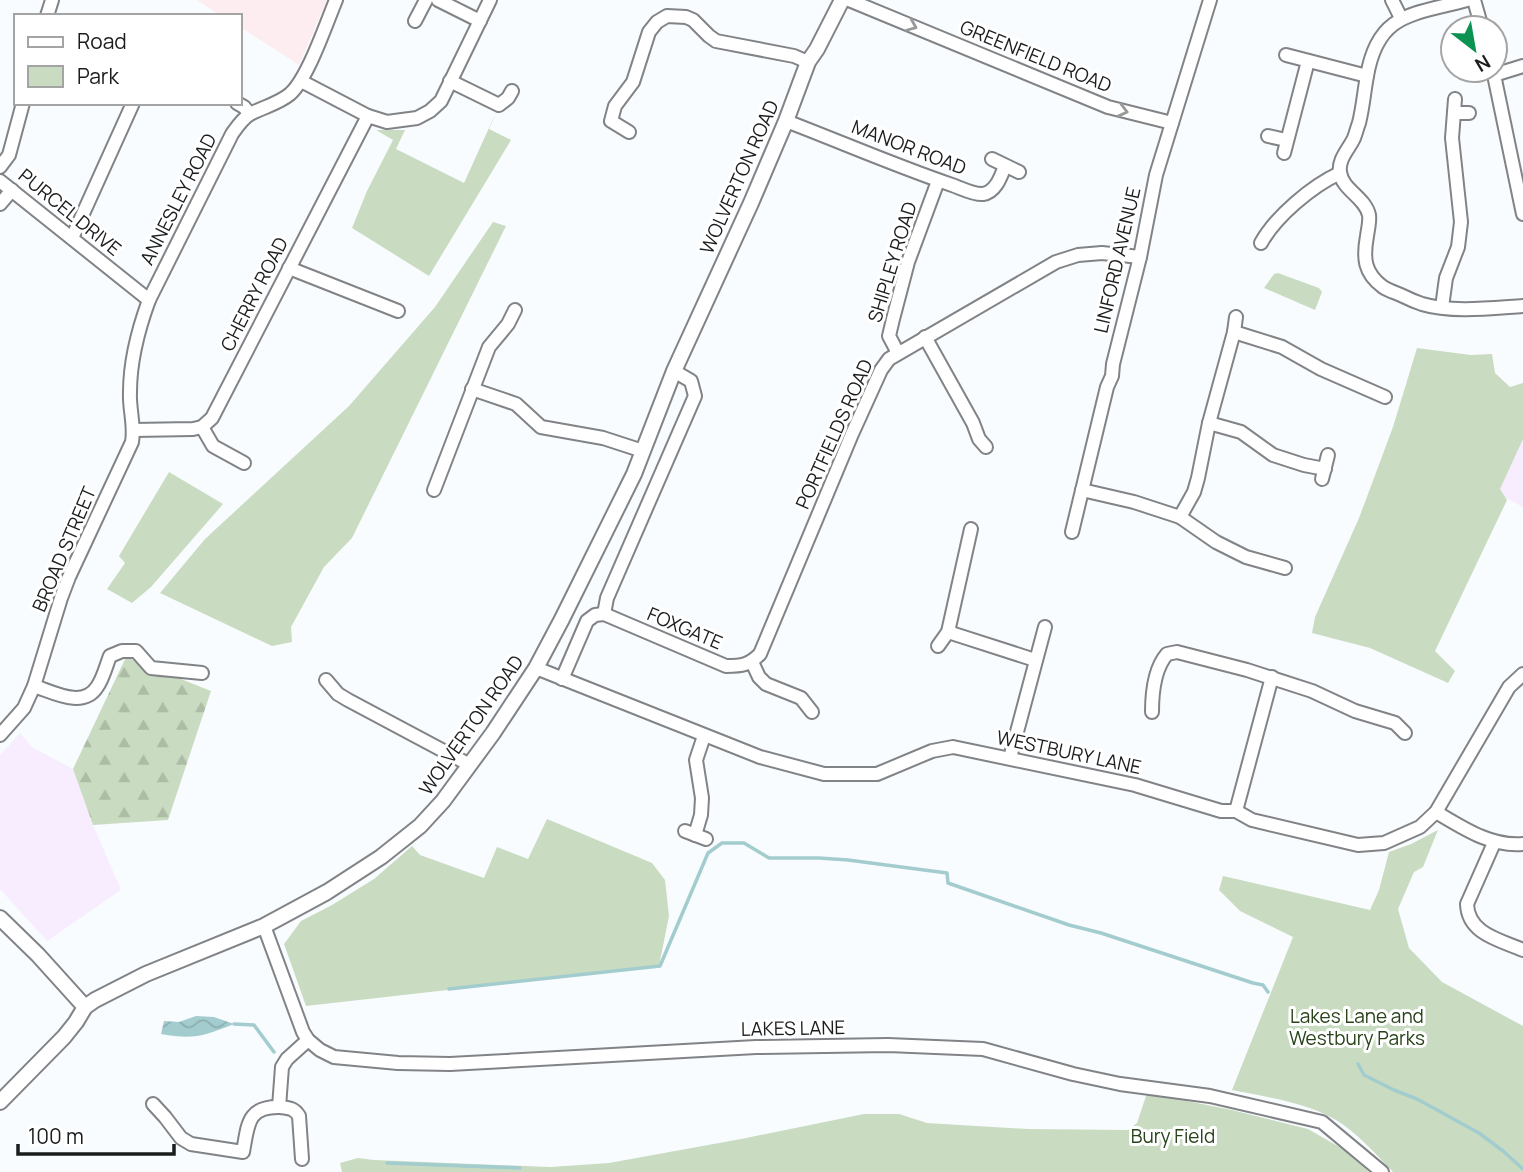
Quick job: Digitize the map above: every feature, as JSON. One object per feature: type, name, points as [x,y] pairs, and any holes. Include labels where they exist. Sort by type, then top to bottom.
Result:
[{"type":"street","name":"ANNESLEY ROAD","points":[[128,452],[134,430],[130,394],[132,365],[139,328],[149,300],[232,134],[250,114],[278,102],[291,93],[301,81],[336,0]]},
{"type":"street","points":[[415,21],[426,0]]},
{"type":"street","points":[[438,0],[480,21]]},
{"type":"street","points":[[301,81],[368,116],[387,122],[417,118],[441,101],[490,0]]},
{"type":"street","name":"WOLVERTON ROAD","points":[[85,1007],[146,974],[264,926],[327,892],[380,857],[420,826],[443,801],[536,668],[634,474],[674,371],[751,203],[808,62],[842,0]]},
{"type":"street","name":"GREENFIELD ROAD","points":[[849,0],[1108,107],[1172,123]]},
{"type":"street","name":"LINFORD AVENUE","points":[[1072,532],[1107,387],[1112,376],[1112,364],[1140,257],[1156,176],[1210,0]]},
{"type":"street","points":[[1392,0],[1402,18]]},
{"type":"street","points":[[1467,0],[1402,18],[1383,33],[1373,51],[1364,104],[1355,135],[1340,163],[1340,173],[1345,185],[1369,213],[1364,253],[1368,270],[1384,288],[1424,304],[1442,307],[1523,306]]},
{"type":"street","points":[[629,132],[611,121],[615,106],[634,82],[649,32],[657,22],[667,16],[686,16],[694,20],[716,41],[794,56],[808,62]]},
{"type":"street","points":[[1286,55],[1367,76]]},
{"type":"street","points":[[1268,136],[1285,147],[1308,61]]},
{"type":"street","points":[[450,81],[499,104],[508,98],[512,91]]},
{"type":"street","points":[[1496,84],[1523,214]]},
{"type":"street","points":[[1442,307],[1446,278],[1458,247],[1461,222],[1451,138],[1455,99]]},
{"type":"street","points":[[0,167],[9,155],[22,105]]},
{"type":"street","points":[[72,238],[132,105]]},
{"type":"street","points":[[240,105],[250,114]]},
{"type":"street","points":[[1454,113],[1469,113]]},
{"type":"street","name":"CHERRY ROAD","points":[[202,427],[212,418],[368,116]]},
{"type":"street","name":"MANOR ROAD","points":[[786,121],[938,181],[983,194],[996,187],[1006,166]]},
{"type":"street","name":"MANOR ROAD","points":[[992,159],[1018,172]]},
{"type":"street","points":[[1261,243],[1289,208],[1325,180],[1340,173]]},
{"type":"street","name":"PURCEL DRIVE","points":[[0,181],[149,300]]},
{"type":"street","name":"SHIPLEY ROAD","points":[[898,353],[890,335],[893,319],[908,262],[938,181]]},
{"type":"street","points":[[0,204],[12,190]]},
{"type":"street","name":"PORTFIELDS ROAD","points":[[752,662],[760,654],[852,434],[881,370],[889,359],[1056,262],[1078,255],[1102,253],[1140,257]]},
{"type":"street","points":[[289,268],[398,311]]},
{"type":"street","points":[[434,491],[489,347],[508,324],[515,310]]},
{"type":"street","points":[[1180,517],[1194,492],[1236,317]]},
{"type":"street","points":[[1234,332],[1282,347],[1376,398]]},
{"type":"street","points":[[925,337],[973,423],[979,439],[986,447]]},
{"type":"street","points":[[562,679],[587,621],[595,615],[604,614],[607,598],[695,396],[691,381],[674,371]]},
{"type":"street","points":[[472,389],[516,404],[541,427],[603,438],[643,451]]},
{"type":"street","points":[[1209,423],[1241,432],[1273,455],[1304,465],[1325,468]]},
{"type":"street","points":[[134,430],[202,427],[213,446],[244,463]]},
{"type":"street","name":"BROAD STREET","points":[[0,735],[24,708],[34,686],[65,588],[128,452]]},
{"type":"street","points":[[1082,490],[1134,502],[1180,517],[1216,542],[1277,570]]},
{"type":"street","points":[[938,646],[948,632],[971,529]]},
{"type":"street","name":"FOXGATE","points":[[604,614],[726,666],[741,666],[752,662]]},
{"type":"street","points":[[1010,758],[1045,627]]},
{"type":"street","points":[[948,632],[1035,660]]},
{"type":"street","points":[[34,686],[76,699],[90,695],[98,687],[110,656],[122,651],[136,651],[151,668],[202,673]]},
{"type":"street","points":[[1152,712],[1152,693],[1161,661],[1167,654],[1177,652],[1272,677],[1312,691],[1355,711],[1395,723],[1405,733]]},
{"type":"street","points":[[752,662],[759,677],[766,684],[801,698],[812,712]]},
{"type":"street","name":"WESTBURY LANE","points":[[536,668],[760,757],[824,774],[877,774],[932,751],[953,747],[1135,785],[1221,811],[1236,811],[1252,820],[1358,845],[1384,843],[1420,827],[1436,811],[1509,687],[1523,674]]},
{"type":"street","points":[[1236,811],[1272,677]]},
{"type":"street","points":[[326,680],[338,694],[470,765]]},
{"type":"street","points":[[696,835],[702,798],[696,760],[704,736]]},
{"type":"street","points":[[1436,811],[1494,843],[1523,844]]},
{"type":"street","points":[[1494,843],[1467,904],[1467,915],[1482,933],[1523,950]]},
{"type":"street","points":[[0,918],[85,1007],[64,1037],[1,1100]]},
{"type":"street","points":[[264,926],[308,1040],[282,1067],[279,1107]]},
{"type":"street","name":"LAKES LANE","points":[[308,1040],[334,1058],[450,1064],[756,1047],[888,1045],[983,1049],[1073,1074],[1120,1084],[1210,1096],[1322,1122],[1382,1172]]},
{"type":"street","points":[[153,1104],[181,1138],[191,1144],[243,1152],[252,1115],[266,1108],[290,1108],[299,1116],[302,1159]]},
{"type":"shaded area","points":[[197,0],[327,0],[299,65],[242,28],[242,14],[218,14]]},
{"type":"shaded area","points":[[1523,432],[1523,507],[1498,494]]},
{"type":"shaded area","points":[[20,733],[32,747],[73,769],[121,890],[47,941],[0,889],[0,755]]},
{"type":"green space","points":[[498,108],[489,129],[511,140],[429,276],[352,228],[393,140],[376,130],[405,130],[396,149],[464,183]]},
{"type":"green space","points":[[493,222],[506,226],[352,538],[324,567],[291,627],[292,642],[272,646],[160,593],[205,539],[349,406],[435,307]]},
{"type":"green space","points":[[1278,273],[1319,288],[1322,292],[1315,310],[1264,288],[1274,274]]},
{"type":"green space","points":[[1417,348],[1471,355],[1492,354],[1495,373],[1510,387],[1523,383],[1523,439],[1500,489],[1507,500],[1435,651],[1455,671],[1448,683],[1370,648],[1312,633],[1315,617],[1359,518],[1393,427]]},
{"type":"green space","points":[[169,472],[223,504],[151,587],[132,603],[107,589],[125,563],[119,556]]},
{"type":"green space","points":[[126,657],[211,691],[168,820],[93,825],[73,769]]},
{"type":"green space","points":[[547,819],[652,863],[665,880],[669,916],[659,966],[306,1006],[284,944],[301,921],[374,879],[412,846],[420,855],[484,878],[497,847],[528,859]]},
{"type":"green space","name":"Lakes Lane and Westbury Parks","points":[[1438,830],[1423,867],[1414,872],[1398,909],[1409,948],[1442,982],[1523,1026],[1523,1172],[1393,1172],[1366,1144],[1336,1120],[1285,1101],[1232,1090],[1293,937],[1240,911],[1219,890],[1223,876],[1370,910],[1379,890],[1389,852]]},
{"type":"green space","name":"Bury Field","points":[[1147,1093],[1308,1129],[1343,1149],[1369,1172],[342,1172],[340,1163],[358,1158],[550,1167],[609,1163],[864,1114],[899,1114],[927,1123],[1028,1129],[1128,1130],[1137,1123]]},
{"type":"water","points":[[196,1016],[214,1017],[234,1024],[198,1036],[161,1034],[164,1021],[179,1022]]},
{"type":"waterway","points":[[449,989],[660,966],[708,853],[722,843],[744,843],[769,858],[848,860],[947,873],[948,883],[1069,925],[1263,985],[1268,992]]},
{"type":"waterway","points":[[234,1024],[254,1025],[274,1052]]},
{"type":"waterway","points":[[1358,1064],[1364,1075],[1417,1099],[1479,1133],[1523,1169]]},
{"type":"waterway","points":[[387,1163],[520,1168]]}]
